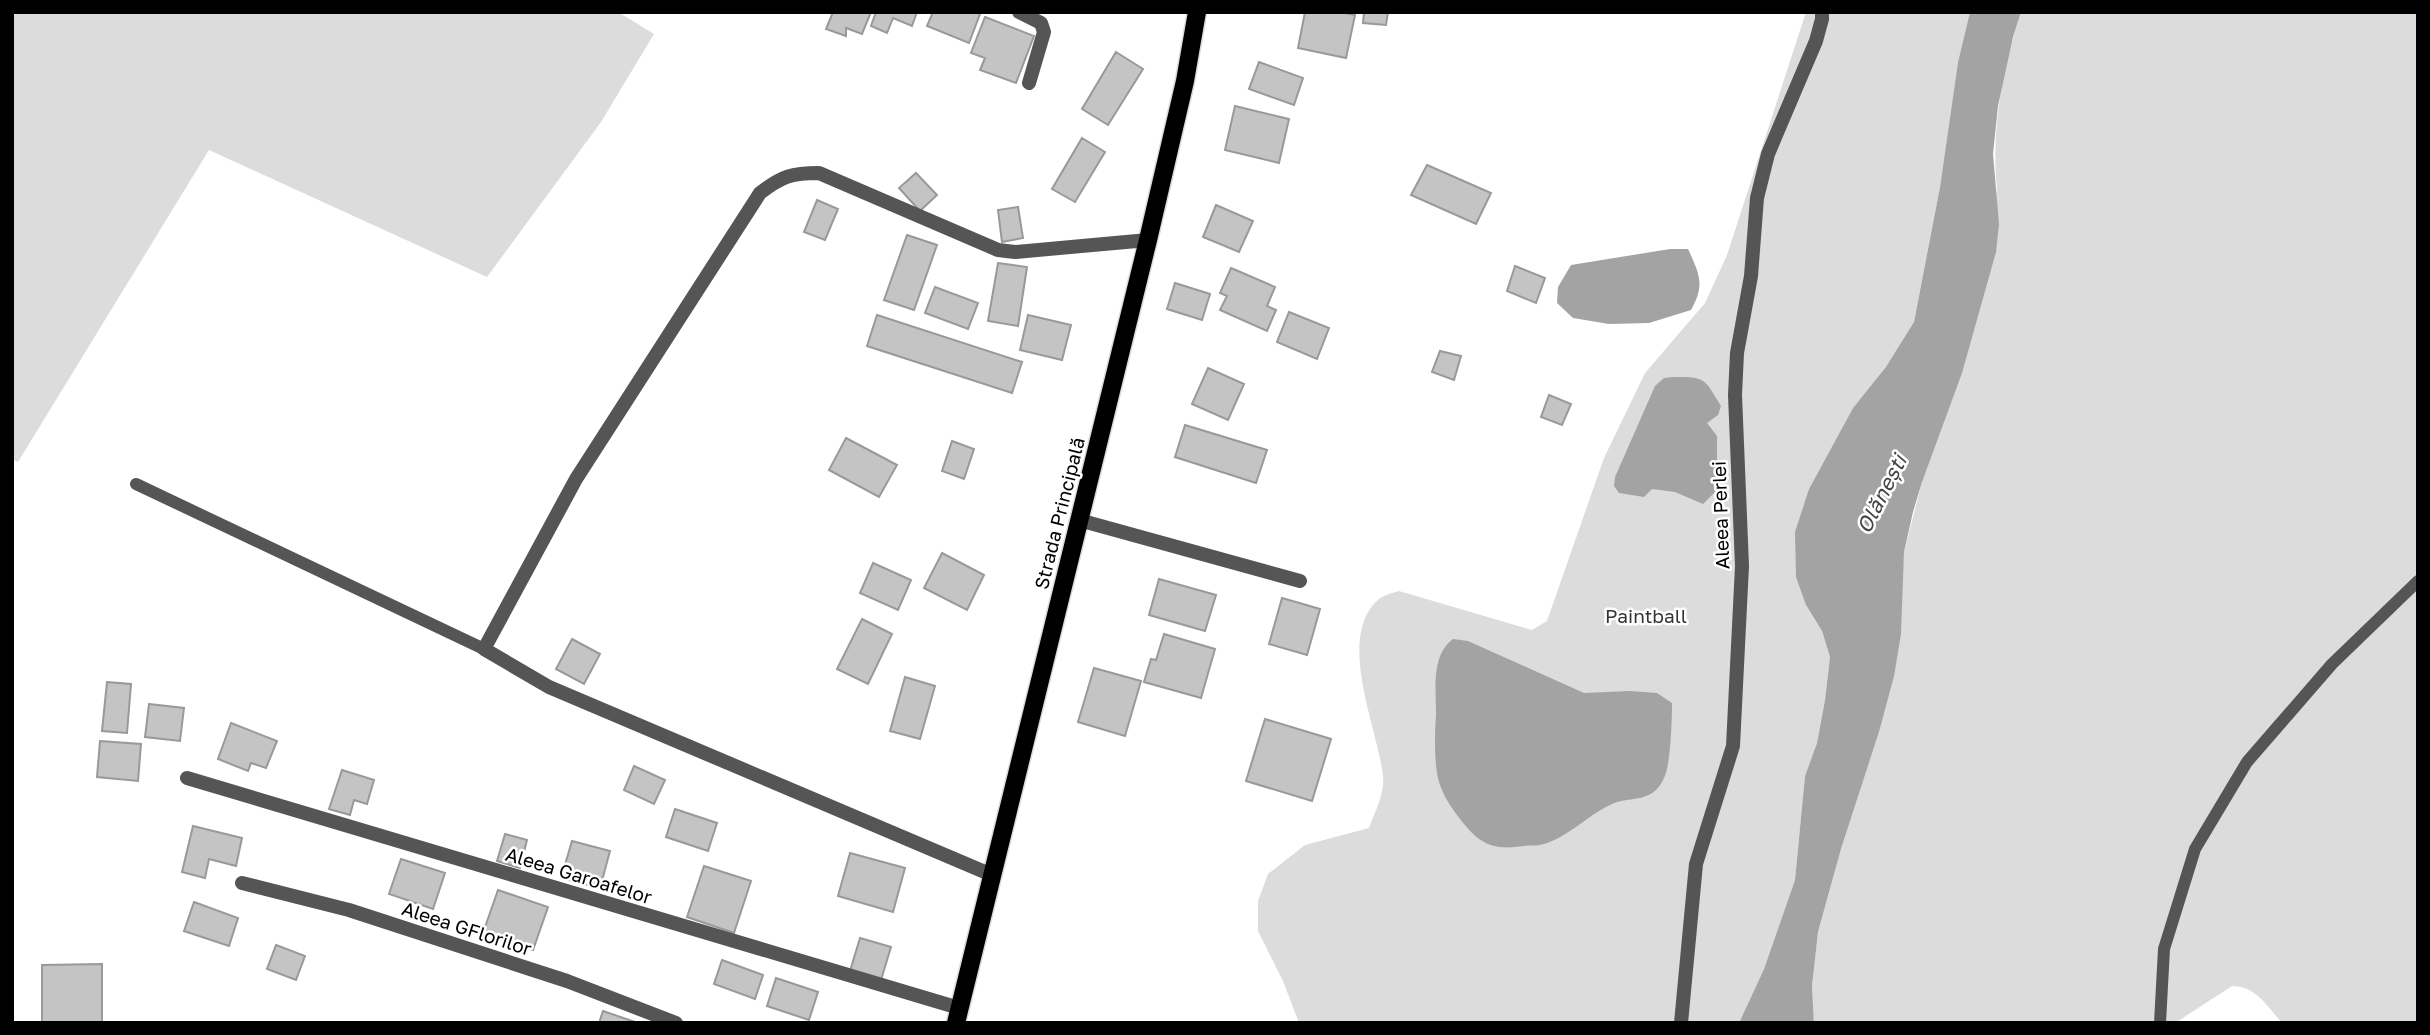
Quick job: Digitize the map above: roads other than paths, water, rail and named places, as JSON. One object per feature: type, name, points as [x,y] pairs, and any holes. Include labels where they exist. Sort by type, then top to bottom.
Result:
[{"type":"main road","name":"Strada Principală","points":[[958,1016],[1148,240],[1198,12]]},
{"type":"street","points":[[1019,12],[1041,23],[1044,32],[1029,83]]},
{"type":"street","name":"Aleea Perlei","points":[[1681,1023],[1696,864],[1733,746],[1742,566],[1735,396],[1737,353],[1751,276],[1757,198],[1768,155],[1816,41],[1822,12]]},
{"type":"street","points":[[992,875],[549,687],[484,649],[576,478],[754,201],[778,179],[796,173],[820,173],[998,250],[1014,252],[1148,240]]},
{"type":"street","points":[[1079,520],[1300,581]]},
{"type":"street","name":"Aleea Garoafelor","points":[[187,778],[958,1016]]},
{"type":"street","name":"Aleea GFlorilor","points":[[242,883],[349,910],[566,981],[676,1023]]},
{"type":"lane","points":[[136,484],[484,649]]},
{"type":"lane","points":[[2160,1023],[2164,949],[2195,849],[2247,762],[2332,664],[2418,581]]},
{"type":"water","name":"Olănești","points":[[1970,12],[2021,12],[1998,106],[1993,154],[1999,224],[1996,252],[1962,373],[1913,512],[1904,552],[1901,634],[1894,676],[1818,932],[1812,986],[1814,1023],[1739,1023],[1764,969],[1795,880],[1805,776],[1817,743],[1830,657],[1822,631],[1806,605],[1796,577],[1795,532],[1809,489],[1853,408],[1886,367],[1914,322],[1940,187],[1958,62]]},
{"type":"water","points":[[1670,249],[1688,249],[1696,266],[1699,287],[1691,310],[1649,323],[1609,324],[1573,318],[1557,303],[1558,287],[1571,265]]},
{"type":"water","points":[[1664,378],[1703,381],[1721,406],[1718,415],[1707,423],[1717,436],[1717,475],[1715,492],[1703,504],[1675,492],[1652,489],[1644,497],[1619,493],[1614,486],[1615,477],[1655,386]]},
{"type":"water","points":[[1453,639],[1468,641],[1584,693],[1657,693],[1672,703],[1668,763],[1659,787],[1647,796],[1610,805],[1568,833],[1540,845],[1493,846],[1478,838],[1447,800],[1436,766],[1436,673],[1441,654]]},
{"type":"park label","name":"Paintball","points":[[1646,615]]}]
